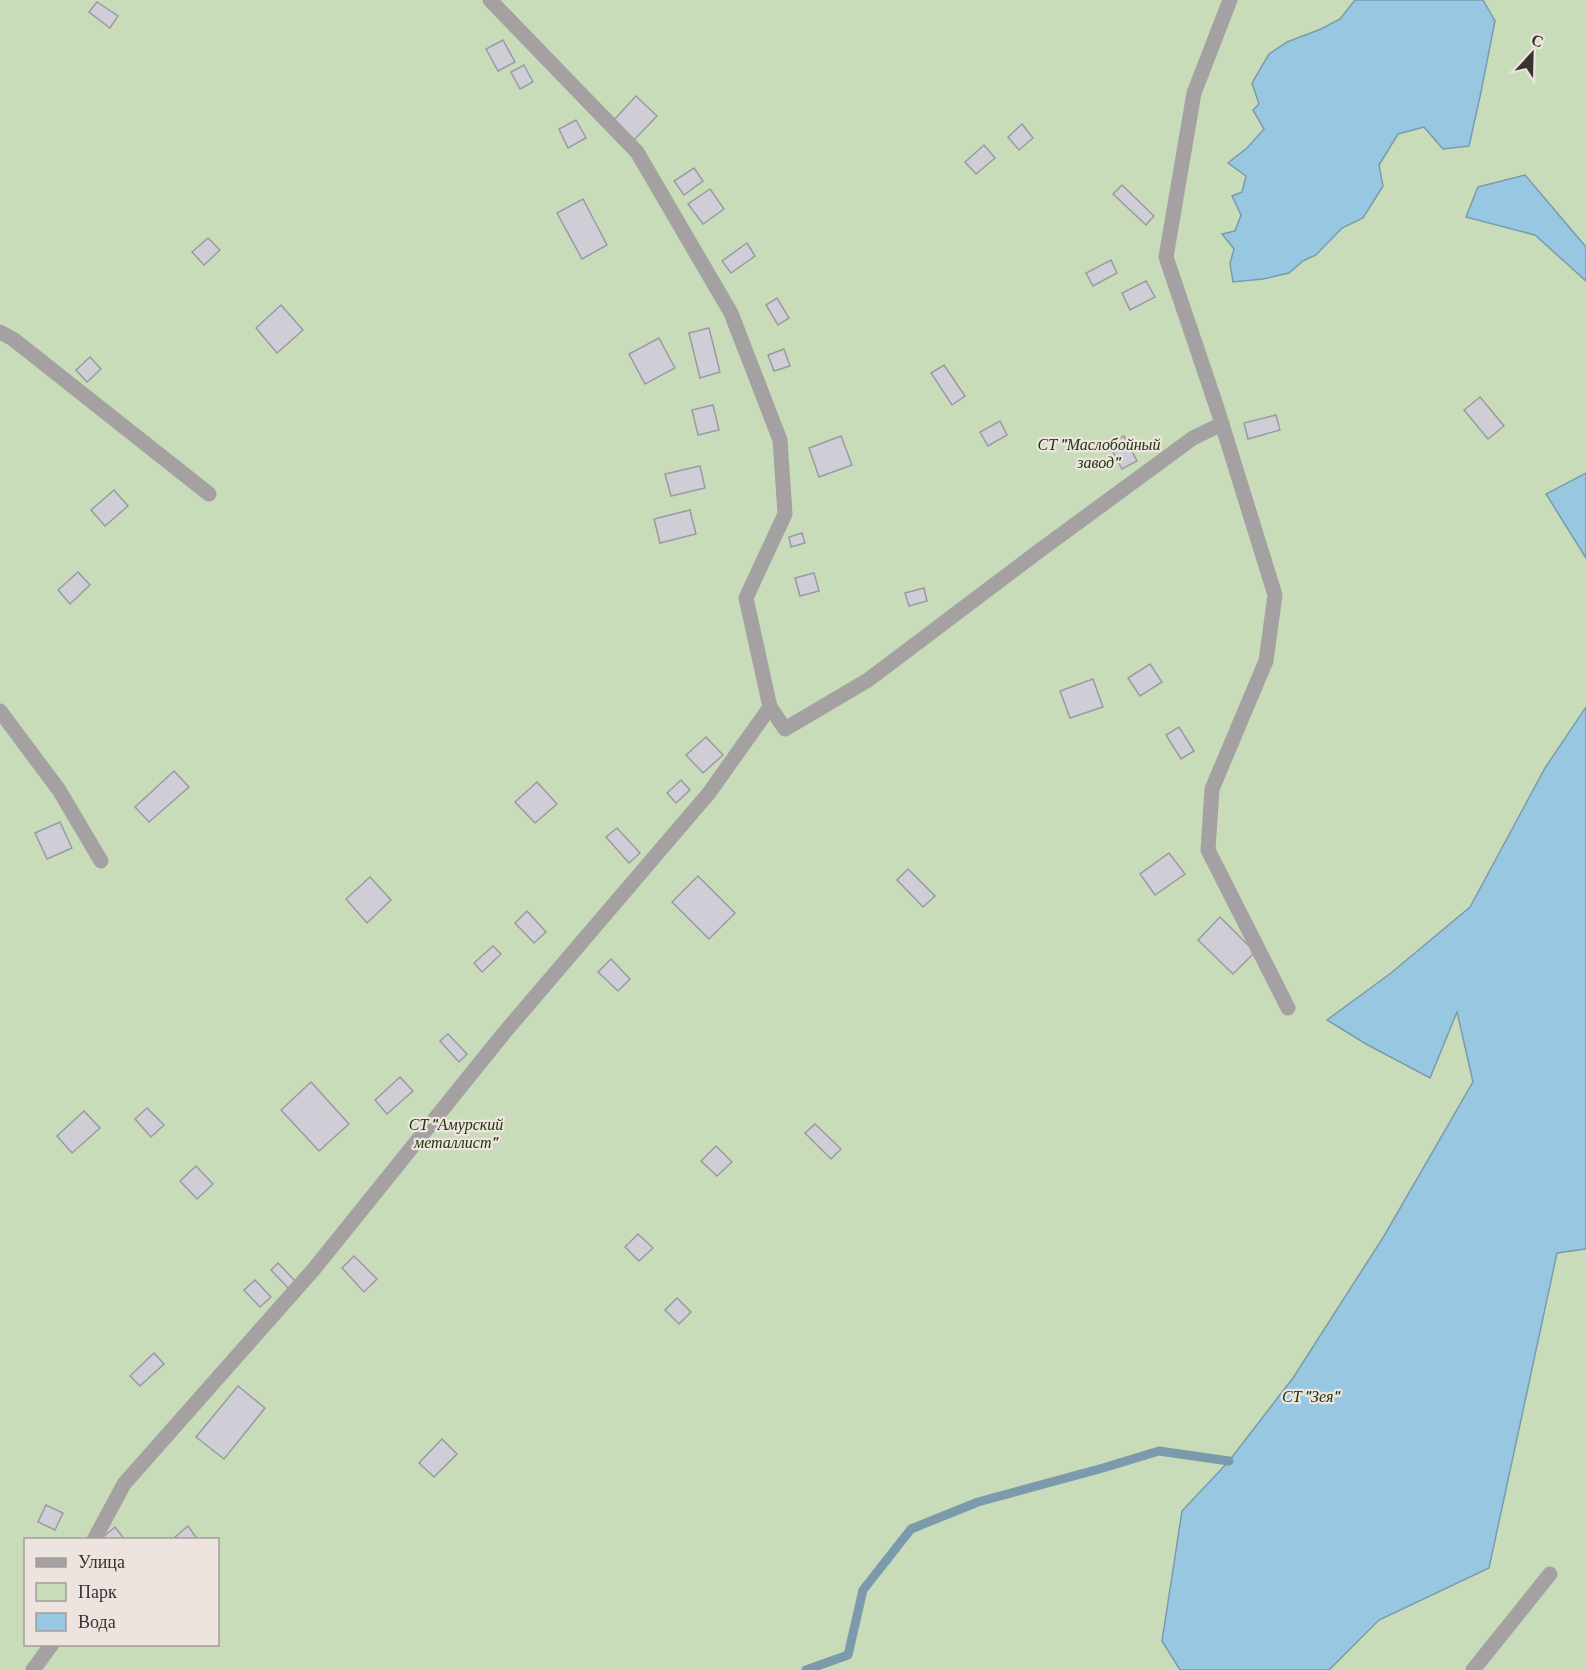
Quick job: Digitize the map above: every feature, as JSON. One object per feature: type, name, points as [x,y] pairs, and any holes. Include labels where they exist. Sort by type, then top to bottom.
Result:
[{"type":"lane","points":[[490,0],[637,152],[731,313],[780,440],[785,514],[746,598],[770,707],[785,729],[868,680],[1193,438],[1222,424]]},
{"type":"lane","points":[[1230,0],[1194,93],[1166,257],[1222,424],[1275,596],[1266,661],[1212,789],[1208,850],[1288,1008]]},
{"type":"lane","points":[[0,333],[13,339],[209,494]]},
{"type":"lane","points":[[95,1538],[124,1484],[314,1269],[504,1033],[709,793],[770,707]]},
{"type":"lane","points":[[0,711],[59,790],[101,861]]},
{"type":"lane","points":[[1473,1670],[1550,1574]]},
{"type":"lane","points":[[33,1670],[51,1646]]},
{"type":"green space","points":[[0,0],[1586,0],[1586,1670],[0,1670]]},
{"type":"water","points":[[1355,0],[1483,0],[1495,21],[1469,146],[1443,149],[1424,127],[1398,134],[1379,165],[1383,186],[1363,218],[1342,228],[1316,255],[1303,261],[1289,273],[1233,282],[1230,263],[1234,249],[1222,234],[1235,231],[1241,215],[1232,196],[1242,192],[1246,176],[1228,163],[1247,148],[1264,129],[1253,110],[1259,104],[1252,83],[1269,54],[1287,42],[1340,19]]},
{"type":"water","points":[[1525,175],[1586,247],[1586,281],[1535,235],[1466,217],[1478,187]]},
{"type":"water","points":[[1586,473],[1586,558],[1546,494]]},
{"type":"water","points":[[1586,707],[1586,1249],[1557,1253],[1489,1568],[1379,1620],[1329,1670],[1180,1670],[1162,1641],[1182,1511],[1229,1461],[1293,1378],[1384,1236],[1473,1082],[1457,1012],[1430,1078],[1327,1020],[1391,973],[1470,907],[1545,768]]},
{"type":"building","points":[[97,2],[118,16],[110,28],[89,12]]},
{"type":"building","points":[[503,40],[515,62],[498,71],[486,49]]},
{"type":"building","points":[[524,65],[533,82],[520,89],[511,72]]},
{"type":"building","points":[[636,96],[657,116],[634,140],[613,121]]},
{"type":"building","points":[[576,120],[586,138],[568,148],[559,129]]},
{"type":"building","points":[[1022,124],[1033,138],[1019,150],[1008,137]]},
{"type":"building","points":[[984,145],[995,158],[976,174],[965,162]]},
{"type":"building","points":[[694,168],[703,181],[684,195],[674,181]]},
{"type":"building","points":[[1122,185],[1154,216],[1146,225],[1113,194]]},
{"type":"building","points":[[710,189],[724,209],[703,224],[688,204]]},
{"type":"building","points":[[583,199],[607,245],[582,259],[557,213]]},
{"type":"building","points":[[208,238],[220,250],[204,265],[192,252]]},
{"type":"building","points":[[747,243],[755,256],[731,273],[722,261]]},
{"type":"building","points":[[1111,260],[1117,273],[1093,286],[1086,273]]},
{"type":"building","points":[[1146,281],[1155,297],[1130,310],[1122,293]]},
{"type":"building","points":[[777,298],[789,318],[778,325],[766,305]]},
{"type":"building","points":[[281,305],[303,330],[277,353],[256,328]]},
{"type":"building","points":[[709,328],[720,372],[700,378],[689,333]]},
{"type":"building","points":[[659,338],[675,368],[645,384],[629,354]]},
{"type":"building","points":[[784,349],[790,366],[774,371],[768,355]]},
{"type":"building","points":[[90,357],[101,369],[87,382],[76,370]]},
{"type":"building","points":[[944,365],[965,396],[952,405],[931,373]]},
{"type":"building","points":[[1480,397],[1504,426],[1488,439],[1464,410]]},
{"type":"building","points":[[713,405],[719,430],[698,435],[692,410]]},
{"type":"building","points":[[1276,415],[1280,430],[1248,439],[1244,423]]},
{"type":"building","points":[[1000,421],[1007,435],[988,446],[980,432]]},
{"type":"building","points":[[841,436],[852,465],[819,477],[809,448]]},
{"type":"building","points":[[1124,436],[1137,461],[1122,469],[1109,444]]},
{"type":"building","points":[[700,466],[705,488],[671,496],[665,474]]},
{"type":"building","points":[[114,490],[128,506],[105,526],[91,510]]},
{"type":"building","points":[[690,510],[696,534],[660,543],[654,519]]},
{"type":"building","points":[[802,533],[805,543],[791,547],[789,537]]},
{"type":"building","points":[[78,572],[90,585],[70,604],[58,590]]},
{"type":"building","points":[[814,573],[819,591],[800,596],[795,578]]},
{"type":"building","points":[[924,588],[927,601],[909,606],[905,593]]},
{"type":"building","points":[[1150,664],[1162,682],[1140,696],[1128,678]]},
{"type":"building","points":[[1093,679],[1103,707],[1070,718],[1060,691]]},
{"type":"building","points":[[1179,727],[1194,751],[1181,759],[1166,735]]},
{"type":"building","points":[[706,737],[723,755],[703,773],[686,755]]},
{"type":"building","points":[[174,771],[189,787],[149,822],[135,807]]},
{"type":"building","points":[[681,780],[690,790],[676,803],[667,793]]},
{"type":"building","points":[[537,782],[557,804],[535,823],[515,802]]},
{"type":"building","points":[[60,822],[72,848],[47,859],[35,833]]},
{"type":"building","points":[[617,828],[640,853],[629,863],[606,837]]},
{"type":"building","points":[[1169,853],[1185,874],[1155,895],[1140,874]]},
{"type":"building","points":[[908,869],[935,896],[923,907],[897,880]]},
{"type":"building","points":[[698,876],[735,913],[709,939],[672,902]]},
{"type":"building","points":[[370,877],[391,900],[367,923],[346,899]]},
{"type":"building","points":[[527,911],[546,932],[534,943],[515,923]]},
{"type":"building","points":[[1220,917],[1255,952],[1233,974],[1198,940]]},
{"type":"building","points":[[493,946],[501,954],[482,972],[474,963]]},
{"type":"building","points":[[611,959],[630,979],[618,991],[598,972]]},
{"type":"building","points":[[448,1034],[467,1054],[459,1062],[440,1041]]},
{"type":"building","points":[[400,1077],[413,1091],[387,1114],[375,1100]]},
{"type":"building","points":[[311,1082],[349,1124],[319,1151],[281,1110]]},
{"type":"building","points":[[147,1108],[164,1125],[151,1137],[135,1119]]},
{"type":"building","points":[[84,1111],[100,1128],[72,1153],[57,1136]]},
{"type":"building","points":[[815,1124],[841,1149],[831,1159],[805,1133]]},
{"type":"building","points":[[716,1146],[732,1162],[717,1176],[701,1161]]},
{"type":"building","points":[[196,1166],[213,1184],[197,1199],[180,1181]]},
{"type":"building","points":[[638,1234],[653,1248],[639,1261],[625,1247]]},
{"type":"building","points":[[354,1256],[377,1279],[364,1292],[342,1268]]},
{"type":"building","points":[[278,1263],[297,1283],[290,1290],[271,1270]]},
{"type":"building","points":[[255,1280],[271,1297],[260,1307],[244,1290]]},
{"type":"building","points":[[677,1298],[691,1312],[679,1324],[665,1310]]},
{"type":"building","points":[[154,1353],[164,1364],[140,1386],[130,1376]]},
{"type":"building","points":[[238,1386],[265,1408],[224,1459],[196,1437]]},
{"type":"building","points":[[442,1439],[457,1454],[434,1477],[419,1463]]},
{"type":"building","points":[[46,1505],[63,1513],[55,1530],[38,1522]]},
{"type":"building","points":[[188,1526],[197,1538],[176,1538]]},
{"type":"building","points":[[115,1527],[123,1538],[104,1538]]},
{"type":"waterway","points":[[806,1670],[848,1655],[863,1590],[911,1529],[978,1502],[1159,1451],[1229,1461]]},
{"type":"park label","name":"СТ \"Маслобойный завод\"","points":[[1099,453]]},
{"type":"park label","name":"СТ \"Амурский металлист\"","points":[[456,1133]]},
{"type":"park label","name":"СТ \"Зея\"","points":[[1311,1396]]}]
